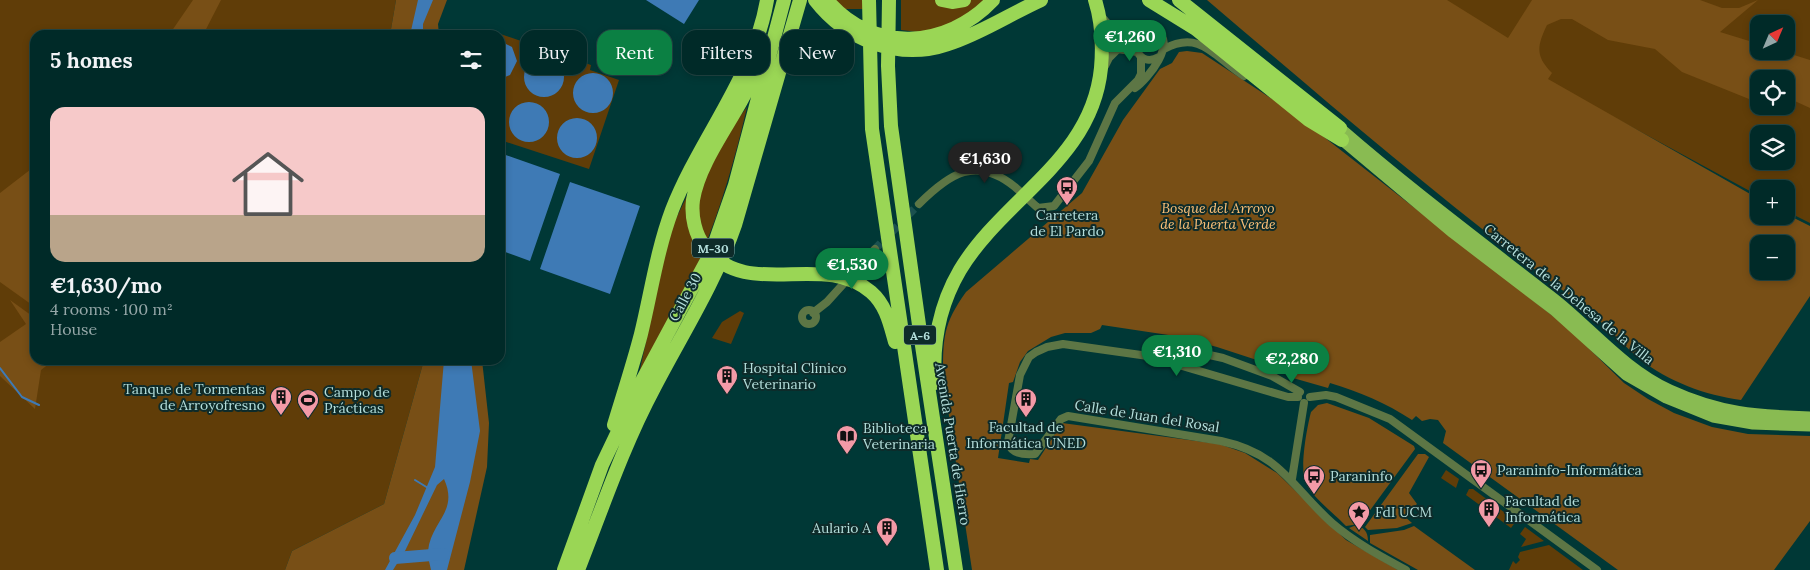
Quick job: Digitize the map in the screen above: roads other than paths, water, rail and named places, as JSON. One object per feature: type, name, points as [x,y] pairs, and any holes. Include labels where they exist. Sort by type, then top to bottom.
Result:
[{"type":"highway","points":[[602,465],[641,334],[652,281],[672,210],[683,184],[744,70],[767,0]]},
{"type":"highway","name":"Calle 30","points":[[564,570],[602,465],[643,379],[712,251],[735,185],[784,0]]},
{"type":"highway","name":"Calle 30","points":[[578,570],[631,436],[654,388],[723,260],[735,225],[800,0]]},
{"type":"highway","points":[[735,225],[744,214],[809,0]]},
{"type":"highway","points":[[815,0],[831,18],[849,32],[874,44],[900,49],[924,49],[947,45],[1041,0]]},
{"type":"highway","points":[[827,0],[845,17],[863,28],[881,35],[914,39],[936,36],[955,29],[970,21],[993,0]]},
{"type":"highway","name":"A-6","points":[[869,0],[872,120],[878,178],[937,570]]},
{"type":"highway","name":"Avenida Puerta de Hierro","points":[[889,0],[888,66],[897,174],[956,570]]},
{"type":"highway","points":[[942,0],[952,2],[964,0]]},
{"type":"highway","points":[[1149,0],[1196,29],[1309,120],[1341,134]]},
{"type":"highway","points":[[1162,0],[1203,28],[1341,134]]},
{"type":"highway","points":[[1180,0],[1341,134]]},
{"type":"highway","points":[[1197,0],[1319,106],[1341,134]]},
{"type":"highway","points":[[945,496],[946,465],[934,375],[935,347],[941,315],[961,268],[986,236],[1069,148],[1080,133],[1099,85],[1103,48],[1097,6]]},
{"type":"highway","points":[[779,14],[742,99],[698,183],[693,201],[693,215],[701,242],[720,262],[741,272],[754,275],[836,276],[858,284],[871,292],[886,312],[914,414]]},
{"type":"main road","name":"Carretera de la Dehesa de la Villa","points":[[1341,134],[1558,303],[1615,353],[1667,389],[1714,408],[1741,413],[1810,417]]},
{"type":"main road","name":"Carretera de la Dehesa de la Villa","points":[[1341,134],[1453,233],[1555,311],[1626,374],[1666,398],[1713,417],[1754,424],[1810,426]]},
{"type":"street","points":[[1097,6],[1110,27],[1118,32],[1140,33],[1147,30],[1160,35],[1164,41],[1164,49]]},
{"type":"street","points":[[919,204],[949,177],[970,171],[1002,178],[1038,208],[1054,206],[1089,161],[1110,112],[1141,74],[1136,38],[1140,33]]},
{"type":"street","points":[[1110,112],[1146,80],[1164,49],[1179,41],[1192,41],[1203,46],[1241,74],[1281,98]]},
{"type":"street","points":[[1099,85],[1106,62],[1112,53],[1124,48],[1152,60],[1159,57]]},
{"type":"street","points":[[814,313],[827,302],[875,249]]},
{"type":"street","points":[[1155,343],[1223,358],[1272,376],[1301,397],[1309,400],[1310,397],[1326,394],[1390,419],[1597,570]]},
{"type":"street","name":"Calle de Juan del Rosal","points":[[1292,480],[1265,458],[1233,443],[1073,416],[1061,419],[1035,454],[1015,452],[1010,448],[1008,442],[1020,375],[1029,357],[1054,345],[1142,354],[1288,397],[1301,397]]},
{"type":"street","points":[[1301,397],[1292,480],[1309,500],[1343,532],[1406,570]]},
{"type":"water","points":[[418,0],[433,0],[423,24],[423,30],[411,30]]},
{"type":"water","points":[[646,0],[699,0],[684,24]]},
{"type":"water","points":[[505,44],[512,47],[517,61],[510,75],[505,77]]},
{"type":"water","points":[[593,73],[607,79],[612,89],[612,97],[607,107],[593,113],[579,107],[573,93],[579,79]]},
{"type":"water","points":[[524,75],[564,75],[562,84],[558,91],[544,97],[530,91],[524,77]]},
{"type":"water","points":[[529,102],[543,108],[549,122],[543,136],[529,142],[515,136],[509,122],[515,108]]},
{"type":"water","points":[[577,118],[591,124],[597,138],[591,152],[577,158],[563,152],[557,138],[563,124]]},
{"type":"water","points":[[505,155],[560,174],[530,261],[505,252]]},
{"type":"water","points":[[570,182],[640,206],[610,294],[540,269]]},
{"type":"water","points":[[444,365],[472,365],[480,431],[470,482],[447,570],[431,570],[428,558],[430,541],[443,516],[448,500],[448,490],[444,479],[437,485],[405,551],[393,570],[385,570],[415,515],[435,467]]},
{"type":"waterway","points":[[0,368],[22,397],[39,405]]},
{"type":"waterway","points":[[415,480],[428,488]]},
{"type":"waterway","points":[[395,558],[444,554]]},
{"type":"tunnel","points":[[875,249],[919,204]]},
{"type":"place","name":"Carretera de El Pardo","points":[[1067,206]]},
{"type":"place","name":"Hospital Clínico Veterinario","points":[[727,395]]},
{"type":"place","name":"Tanque de Tormentas de Arroyofresno","points":[[281,416]]},
{"type":"place","name":"Facultad de Informática UNED","points":[[1026,418]]},
{"type":"place","name":"Campo de Prácticas","points":[[308,419]]},
{"type":"place","name":"Biblioteca Veterinaria","points":[[847,455]]},
{"type":"place","name":"Paraninfo-Informática","points":[[1481,489]]},
{"type":"place","name":"Paraninfo","points":[[1314,495]]},
{"type":"place","name":"Facultad de Informática","points":[[1489,528]]},
{"type":"place","name":"FdI UCM","points":[[1359,531]]},
{"type":"place","name":"Aulario A","points":[[887,547]]},
{"type":"park label","name":"Bosque del Arroyo de la Puerta Verde","points":[[1218,216]]}]
